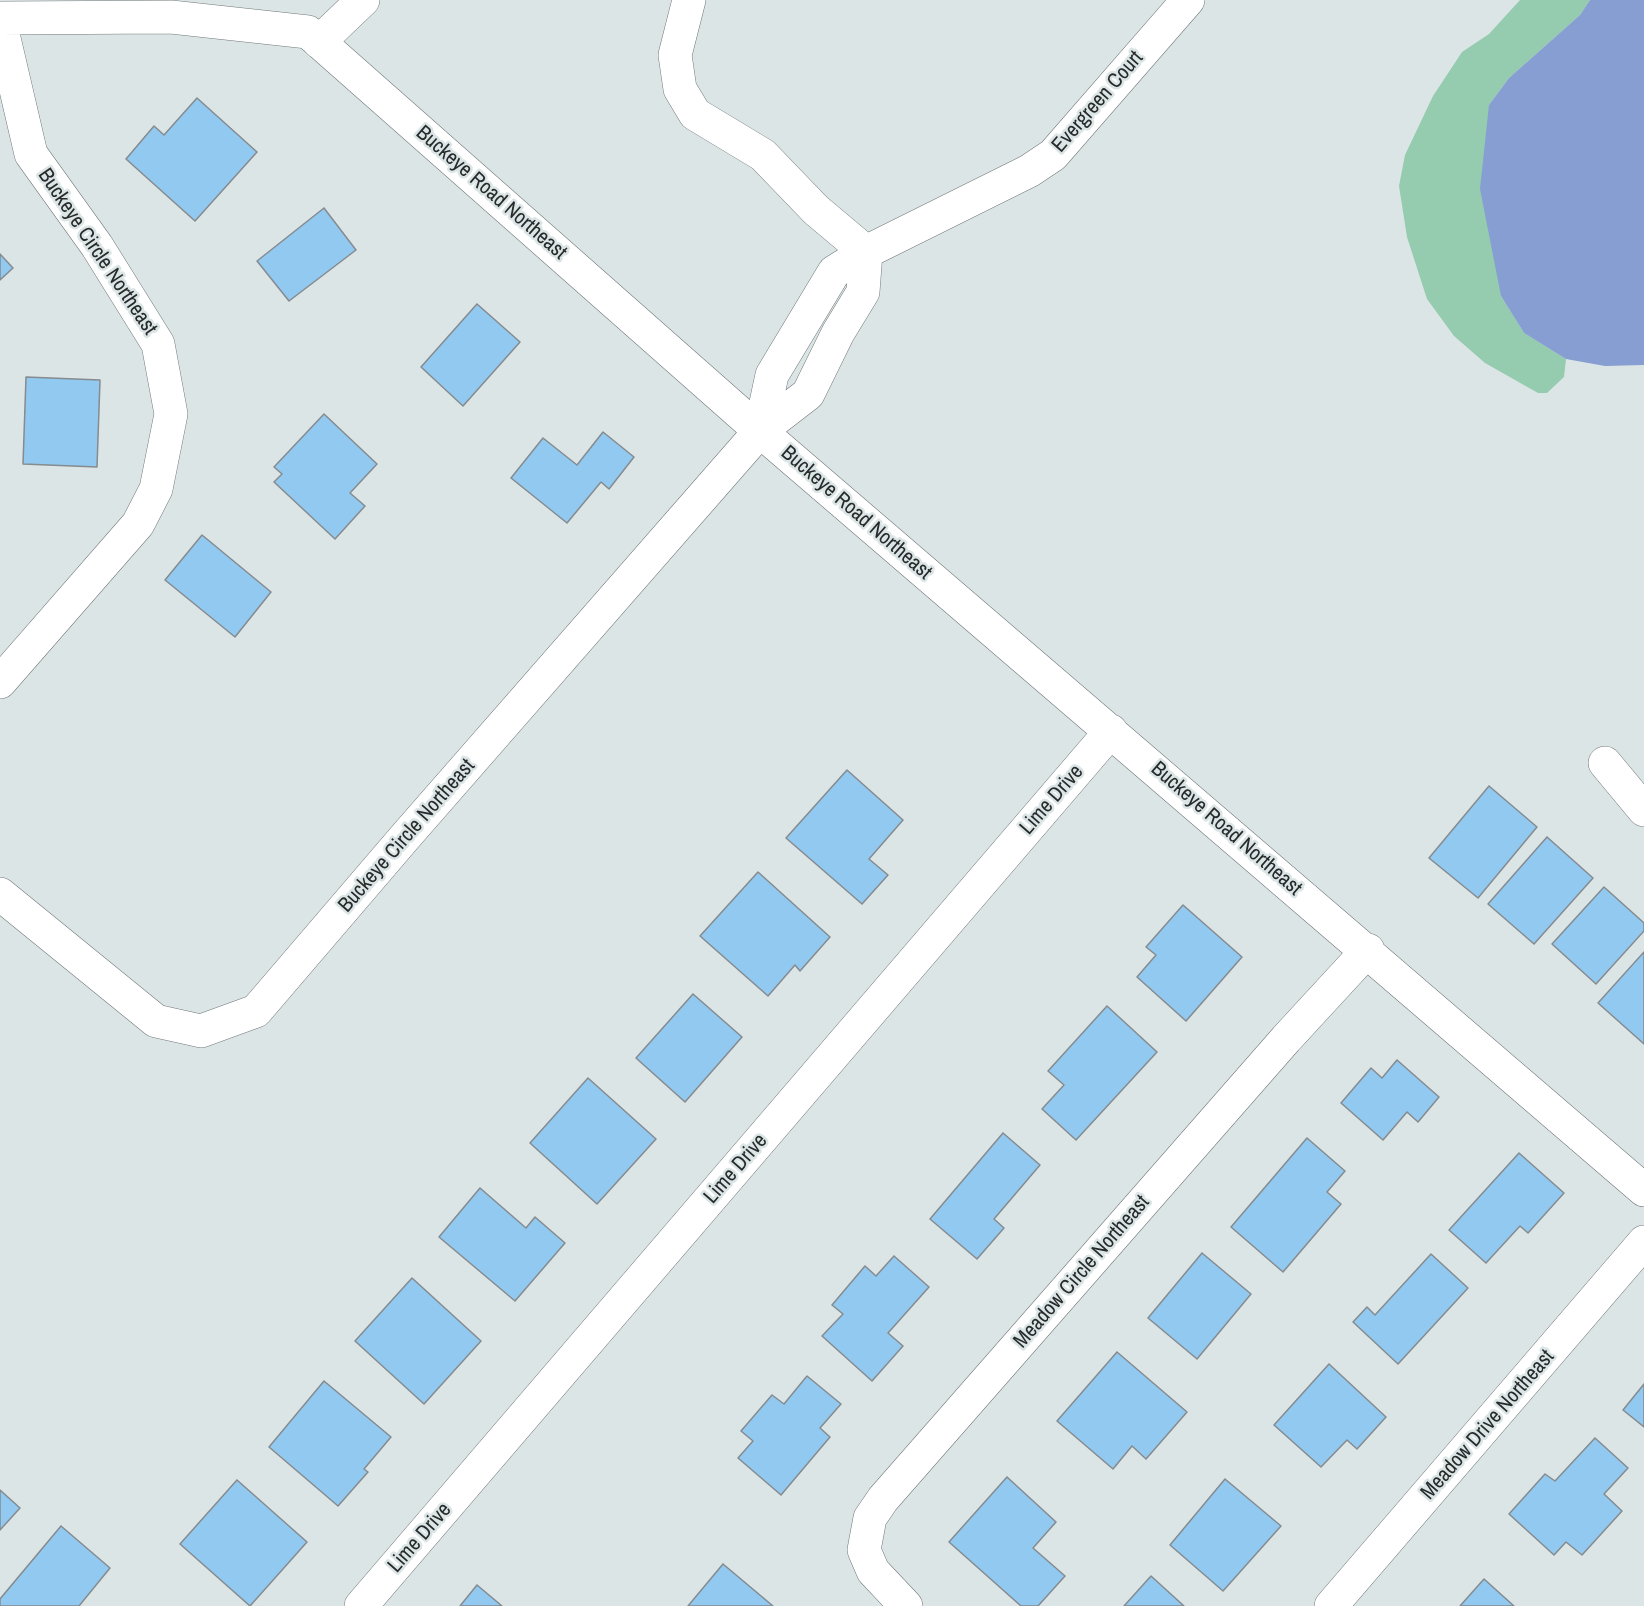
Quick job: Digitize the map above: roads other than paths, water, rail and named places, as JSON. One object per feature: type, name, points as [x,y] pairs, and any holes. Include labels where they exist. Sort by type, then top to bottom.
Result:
[{"type":"street","points":[[320,42],[363,0]]},
{"type":"street","points":[[688,0],[675,55],[680,89],[695,114],[763,155],[816,210],[866,252],[863,292],[838,333],[808,394],[760,431]]},
{"type":"street","name":"Evergreen Court","points":[[866,252],[1029,171],[1053,156],[1188,0]]},
{"type":"street","name":"Buckeye Road Northeast","points":[[0,19],[171,17],[308,33],[760,431],[1644,1190]]},
{"type":"street","name":"Buckeye Circle Northeast","points":[[0,19],[31,154],[97,246],[158,344],[171,414],[156,489],[138,524],[0,682]]},
{"type":"street","name":"Buckeye Circle Northeast","points":[[0,894],[156,1021],[201,1031],[256,1011],[760,431]]},
{"type":"street","name":"Lime Drive","points":[[361,1606],[1111,731]]},
{"type":"street","points":[[1605,763],[1644,810]]},
{"type":"street","name":"Meadow Circle Northeast","points":[[906,1606],[873,1571],[864,1550],[870,1518],[876,1509],[1270,1058],[1368,951]]},
{"type":"street","name":"Meadow Drive Northeast","points":[[1331,1606],[1644,1242]]},
{"type":"water","points":[[1590,0],[1644,0],[1644,365],[1605,366],[1566,359],[1524,333],[1501,296],[1480,189],[1489,105],[1509,78],[1580,15]]}]
